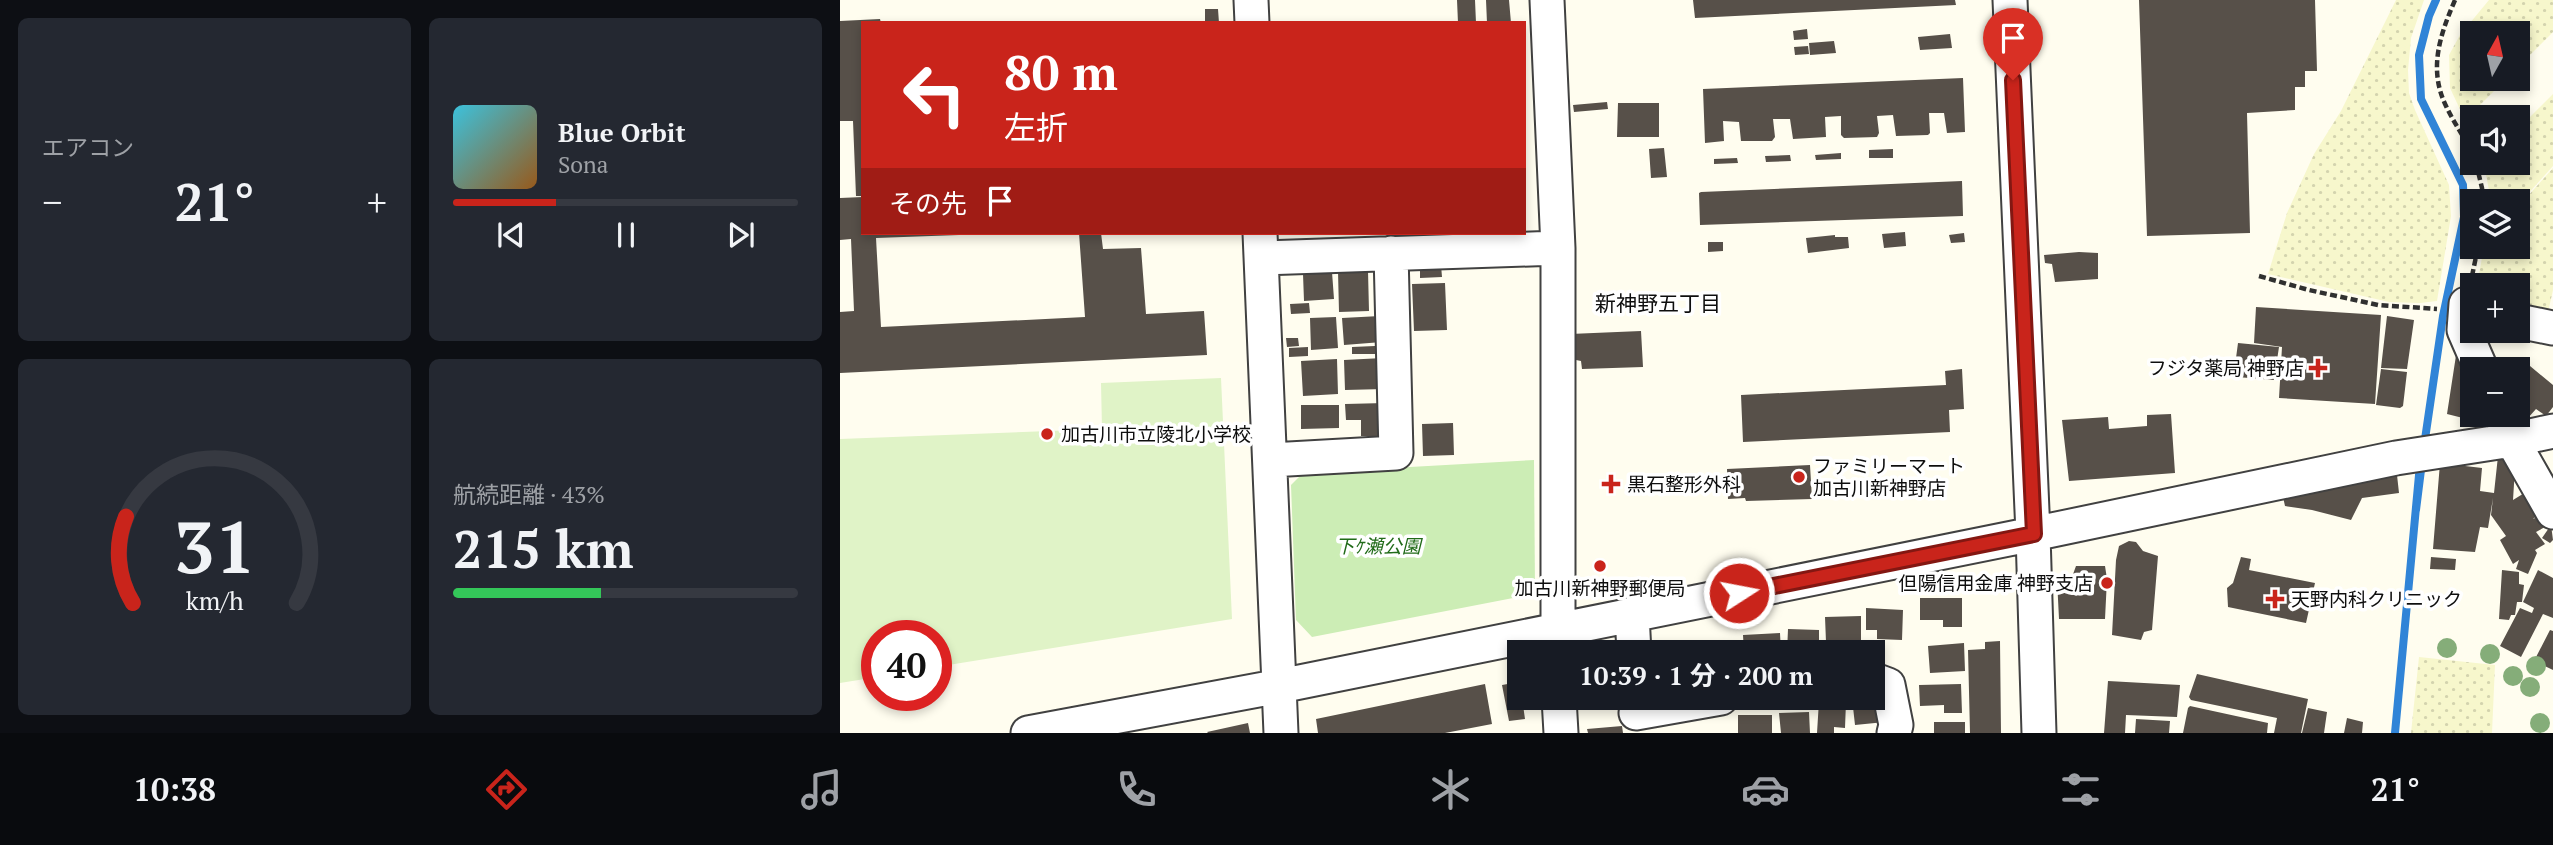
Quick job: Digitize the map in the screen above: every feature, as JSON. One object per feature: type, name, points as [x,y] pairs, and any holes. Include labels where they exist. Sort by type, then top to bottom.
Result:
[{"type":"street","points":[[1251,0],[1252,21]]},
{"type":"street","points":[[1547,0],[1559,248],[1557,640]]},
{"type":"street","points":[[2010,0],[2034,534],[2039,733]]},
{"type":"street","points":[[1282,733],[1261,245],[1391,253],[1559,248]]},
{"type":"street","points":[[1270,460],[1396,453],[1391,253]]},
{"type":"street","points":[[2530,323],[2553,328]]},
{"type":"street","points":[[2506,427],[2553,512]]},
{"type":"street","points":[[1560,640],[1632,614],[2451,449],[2506,427],[2553,431]]},
{"type":"street","points":[[1632,614],[1633,640]]},
{"type":"street","points":[[1028,733],[1280,686],[1507,649]]},
{"type":"street","points":[[1885,684],[1888,685],[1896,725],[1894,733]]},
{"type":"street","points":[[1560,710],[1561,733]]},
{"type":"street","points":[[1636,715],[1661,710]]},
{"type":"path","points":[[2455,0],[2440,39],[2436,58],[2437,83],[2460,131]]},
{"type":"path","points":[[2259,275],[2309,290],[2378,305],[2429,308]]},
{"type":"green space","points":[[2396,0],[2424,0],[2411,38],[2409,93],[2449,185],[2451,216],[2437,301],[2420,303],[2389,302],[2268,274],[2287,213],[2314,154],[2341,111]]},
{"type":"green space","points":[[2489,0],[2553,0],[2553,32],[2530,55],[2530,21],[2472,21]]},
{"type":"green space","points":[[2460,35],[2460,91],[2494,91],[2480,105],[2460,105],[2460,109],[2450,88],[2449,55]]},
{"type":"green space","points":[[2553,94],[2553,166],[2530,192],[2530,189],[2489,189],[2486,175],[2530,175],[2530,117]]},
{"type":"green space","points":[[2553,168],[2553,290],[2546,321],[2530,318],[2530,273],[2479,273],[2482,259],[2530,259],[2530,194]]},
{"type":"green space","points":[[1221,378],[1232,619],[952,664],[952,620],[861,620],[861,680],[840,683],[840,439],[1102,429],[1101,383]]},
{"type":"green space","name":"下ｹ瀬公園","points":[[1534,460],[1535,590],[1528,595],[1312,637],[1296,620],[1291,485],[1303,473]]},
{"type":"green space","points":[[2419,657],[2495,665],[2492,733],[2411,733]]},
{"type":"building","points":[[1457,0],[1475,0],[1476,21],[1458,21]]},
{"type":"building","points":[[1486,0],[1509,0],[1511,21],[1487,21]]},
{"type":"building","points":[[1693,0],[1955,0],[1956,5],[1695,18]]},
{"type":"building","points":[[2139,0],[2315,0],[2317,71],[2305,71],[2305,87],[2295,87],[2295,110],[2247,113],[2250,233],[2147,236]]},
{"type":"building","points":[[1205,9],[1218,9],[1219,21],[1205,21]]},
{"type":"building","points":[[880,19],[880,21],[861,21],[861,196],[856,196],[853,121],[840,121],[840,21]]},
{"type":"building","points":[[1807,29],[1808,39],[1794,40],[1793,31]]},
{"type":"building","points":[[1950,34],[1952,48],[1920,50],[1918,37]]},
{"type":"building","points":[[1834,41],[1836,53],[1810,55],[1809,43]]},
{"type":"building","points":[[1808,46],[1809,54],[1795,55],[1794,47]]},
{"type":"building","points":[[1963,78],[1965,132],[1947,133],[1944,113],[1929,113],[1928,135],[1896,136],[1893,115],[1877,116],[1877,137],[1844,138],[1841,135],[1841,116],[1825,117],[1826,137],[1793,139],[1790,119],[1773,119],[1775,137],[1772,141],[1741,141],[1739,122],[1723,121],[1724,141],[1705,143],[1703,89]]},
{"type":"building","points":[[1607,102],[1608,109],[1574,112],[1573,105]]},
{"type":"building","points":[[1618,103],[1659,103],[1659,137],[1617,137]]},
{"type":"building","points":[[1664,148],[1667,177],[1651,178],[1649,149]]},
{"type":"building","points":[[1893,149],[1893,158],[1869,158],[1869,150]]},
{"type":"building","points":[[1841,153],[1841,159],[1816,160],[1815,155]]},
{"type":"building","points":[[1790,155],[1791,161],[1766,162],[1765,156]]},
{"type":"building","points":[[1737,158],[1738,163],[1714,164],[1714,159]]},
{"type":"building","points":[[1962,181],[1963,216],[1700,225],[1701,192]]},
{"type":"building","points":[[861,197],[861,235],[959,235],[876,238],[881,327],[1085,317],[1079,235],[1101,235],[1103,249],[1141,248],[1146,314],[1204,311],[1207,355],[840,373],[840,312],[854,311],[851,239],[840,240],[840,198]]},
{"type":"building","points":[[1905,232],[1906,246],[1884,248],[1882,234]]},
{"type":"building","points":[[1964,233],[1965,242],[1951,243],[1949,235]]},
{"type":"building","points":[[1835,235],[1848,237],[1849,248],[1808,253],[1806,238]]},
{"type":"building","points":[[1708,242],[1723,242],[1723,251],[1708,252]]},
{"type":"building","points":[[2098,253],[2098,279],[2055,282],[2052,264],[2045,263],[2044,255]]},
{"type":"building","points":[[1441,265],[1442,277],[1420,278],[1420,267]]},
{"type":"building","points":[[1338,271],[1368,271],[1369,311],[1339,312]]},
{"type":"building","points":[[1332,272],[1334,299],[1304,301],[1303,274]]},
{"type":"building","points":[[1445,283],[1447,330],[1414,331],[1412,284]]},
{"type":"building","points":[[1309,303],[1310,313],[1291,314],[1290,304]]},
{"type":"building","points":[[2256,307],[2381,315],[2375,404],[2279,398],[2282,347],[2254,343]]},
{"type":"building","points":[[1380,316],[1382,342],[1344,345],[1342,318]]},
{"type":"building","points":[[2387,316],[2414,320],[2407,369],[2381,368]]},
{"type":"building","points":[[1336,317],[1338,348],[1311,350],[1310,318]]},
{"type":"building","points":[[1641,331],[1643,367],[1582,369],[1581,361],[1571,359],[1570,334]]},
{"type":"building","points":[[1286,338],[1298,338],[1299,346],[1287,347]]},
{"type":"building","points":[[2238,343],[2279,347],[2274,380],[2237,377],[2234,373]]},
{"type":"building","points":[[1375,346],[1375,354],[1352,354],[1352,347]]},
{"type":"building","points":[[1308,347],[1308,356],[1289,357],[1289,348]]},
{"type":"building","points":[[2457,349],[2461,357],[2460,417],[2447,414]]},
{"type":"building","points":[[1383,358],[1384,389],[1345,390],[1344,360]]},
{"type":"building","points":[[1337,359],[1338,394],[1303,396],[1301,361]]},
{"type":"building","points":[[2530,366],[2553,385],[2553,407],[2546,416],[2536,409],[2530,416]]},
{"type":"building","points":[[1962,369],[1964,409],[1949,410],[1950,432],[1743,442],[1741,395],[1946,385],[1945,371]]},
{"type":"building","points":[[2381,369],[2407,372],[2403,406],[2400,408],[2376,405]]},
{"type":"building","points":[[1385,403],[1386,436],[1361,436],[1361,420],[1346,420],[1345,404]]},
{"type":"building","points":[[1301,405],[1339,405],[1339,428],[1301,429]]},
{"type":"building","points":[[2171,414],[2175,473],[2069,481],[2062,420],[2108,417],[2109,429],[2147,426],[2147,415]]},
{"type":"building","points":[[1453,423],[1454,455],[1423,456],[1422,424]]},
{"type":"building","points":[[2509,453],[2515,468],[2513,500],[2526,492],[2539,514],[2533,519],[2545,513],[2552,523],[2536,532],[2545,544],[2535,550],[2537,553],[2528,574],[2516,569],[2519,560],[2513,564],[2500,540],[2506,536],[2491,515],[2493,498],[2488,528],[2480,527],[2475,552],[2433,549],[2440,463],[2482,468],[2480,491],[2494,493],[2498,456]]},
{"type":"building","points":[[1810,465],[1812,499],[1728,499],[1727,469]]},
{"type":"building","points":[[2397,475],[2399,493],[2362,498],[2351,520],[2285,506],[2283,497]]},
{"type":"building","points":[[2551,525],[2553,540],[2550,543],[2542,538]]},
{"type":"building","points":[[2129,541],[2136,542],[2143,551],[2158,556],[2152,630],[2144,632],[2141,640],[2112,635],[2116,560],[2119,546]]},
{"type":"building","points":[[2241,557],[2251,559],[2249,570],[2315,583],[2306,623],[2228,607],[2227,588],[2233,583]]},
{"type":"building","points":[[2431,557],[2456,559],[2455,570],[2430,569]]},
{"type":"building","points":[[2076,566],[2105,566],[2105,619],[2059,619],[2057,579],[2072,577]]},
{"type":"building","points":[[2502,570],[2519,572],[2519,584],[2524,585],[2522,602],[2517,602],[2515,615],[2511,615],[2509,620],[2499,619]]},
{"type":"building","points":[[2538,570],[2553,578],[2553,618],[2543,614],[2521,657],[2500,646],[2520,608],[2532,613],[2534,608],[2523,602]]},
{"type":"building","points":[[1920,598],[1962,598],[1962,627],[1943,627],[1943,620],[1920,620]]},
{"type":"building","points":[[1866,608],[1903,610],[1902,640],[1877,639],[1877,630],[1866,630]]},
{"type":"building","points":[[1861,616],[1861,640],[1826,640],[1825,617]]},
{"type":"building","points":[[1788,629],[1819,630],[1819,640],[1788,640]]},
{"type":"building","points":[[2550,630],[2553,631],[2553,670],[2534,661]]},
{"type":"building","points":[[1780,633],[1780,640],[1743,640],[1743,635]]},
{"type":"building","points":[[2000,641],[2001,733],[1970,733],[1968,650],[1985,649],[1985,642]]},
{"type":"building","points":[[1964,643],[1965,671],[1930,673],[1928,646]]},
{"type":"building","points":[[2197,674],[2308,699],[2301,733],[2274,733],[2277,718],[2191,700],[2189,697]]},
{"type":"building","points":[[2108,681],[2180,685],[2177,717],[2126,715],[2125,733],[2104,733]]},
{"type":"building","points":[[1485,684],[1492,724],[1445,733],[1318,733],[1316,719]]},
{"type":"building","points":[[1507,684],[1507,710],[1524,710],[1525,719],[1509,721],[1502,685]]},
{"type":"building","points":[[1961,684],[1962,713],[1944,713],[1944,705],[1920,706],[1919,685]]},
{"type":"building","points":[[2190,706],[2268,723],[2267,733],[2183,733]]},
{"type":"building","points":[[2308,708],[2327,712],[2324,733],[2302,733]]},
{"type":"building","points":[[1818,710],[1846,710],[1845,728],[1834,727],[1834,733],[1817,733]]},
{"type":"building","points":[[1853,710],[1879,710],[1885,722],[1855,725]]},
{"type":"building","points":[[1809,712],[1810,733],[1781,733],[1779,713]]},
{"type":"building","points":[[1738,715],[1772,715],[1772,733],[1738,733]]},
{"type":"building","points":[[2347,718],[2363,722],[2362,733],[2344,733]]},
{"type":"building","points":[[2136,719],[2170,721],[2169,733],[2135,733]]},
{"type":"building","points":[[1934,722],[1965,722],[1965,733],[1934,733]]},
{"type":"building","points":[[1248,723],[1250,733],[1207,732]]},
{"type":"building","points":[[1622,726],[1623,733],[1588,733],[1587,729]]},
{"type":"waterway","points":[[2424,446],[2443,316],[2464,217],[2463,185],[2421,99],[2419,55],[2436,0]]},
{"type":"waterway","points":[[2395,733],[2422,462]]},
{"type":"place","name":"フジタ薬局 神野店","points":[[2318,368]]},
{"type":"place","name":"加古川市立陵北小学校","points":[[1047,434]]},
{"type":"place","name":"ファミリーマート 加古川新神野店","points":[[1799,477]]},
{"type":"place","name":"黒石整形外科","points":[[1611,484]]},
{"type":"place","name":"加古川新神野郵便局","points":[[1600,566]]},
{"type":"place","name":"但陽信用金庫 神野支店","points":[[2107,583]]},
{"type":"place","name":"天野内科クリニック","points":[[2275,599]]},
{"type":"district","name":"新神野五丁目","points":[[1658,304]]},
{"type":"route","points":[[1739,593],[2034,534],[2013,80]]}]
